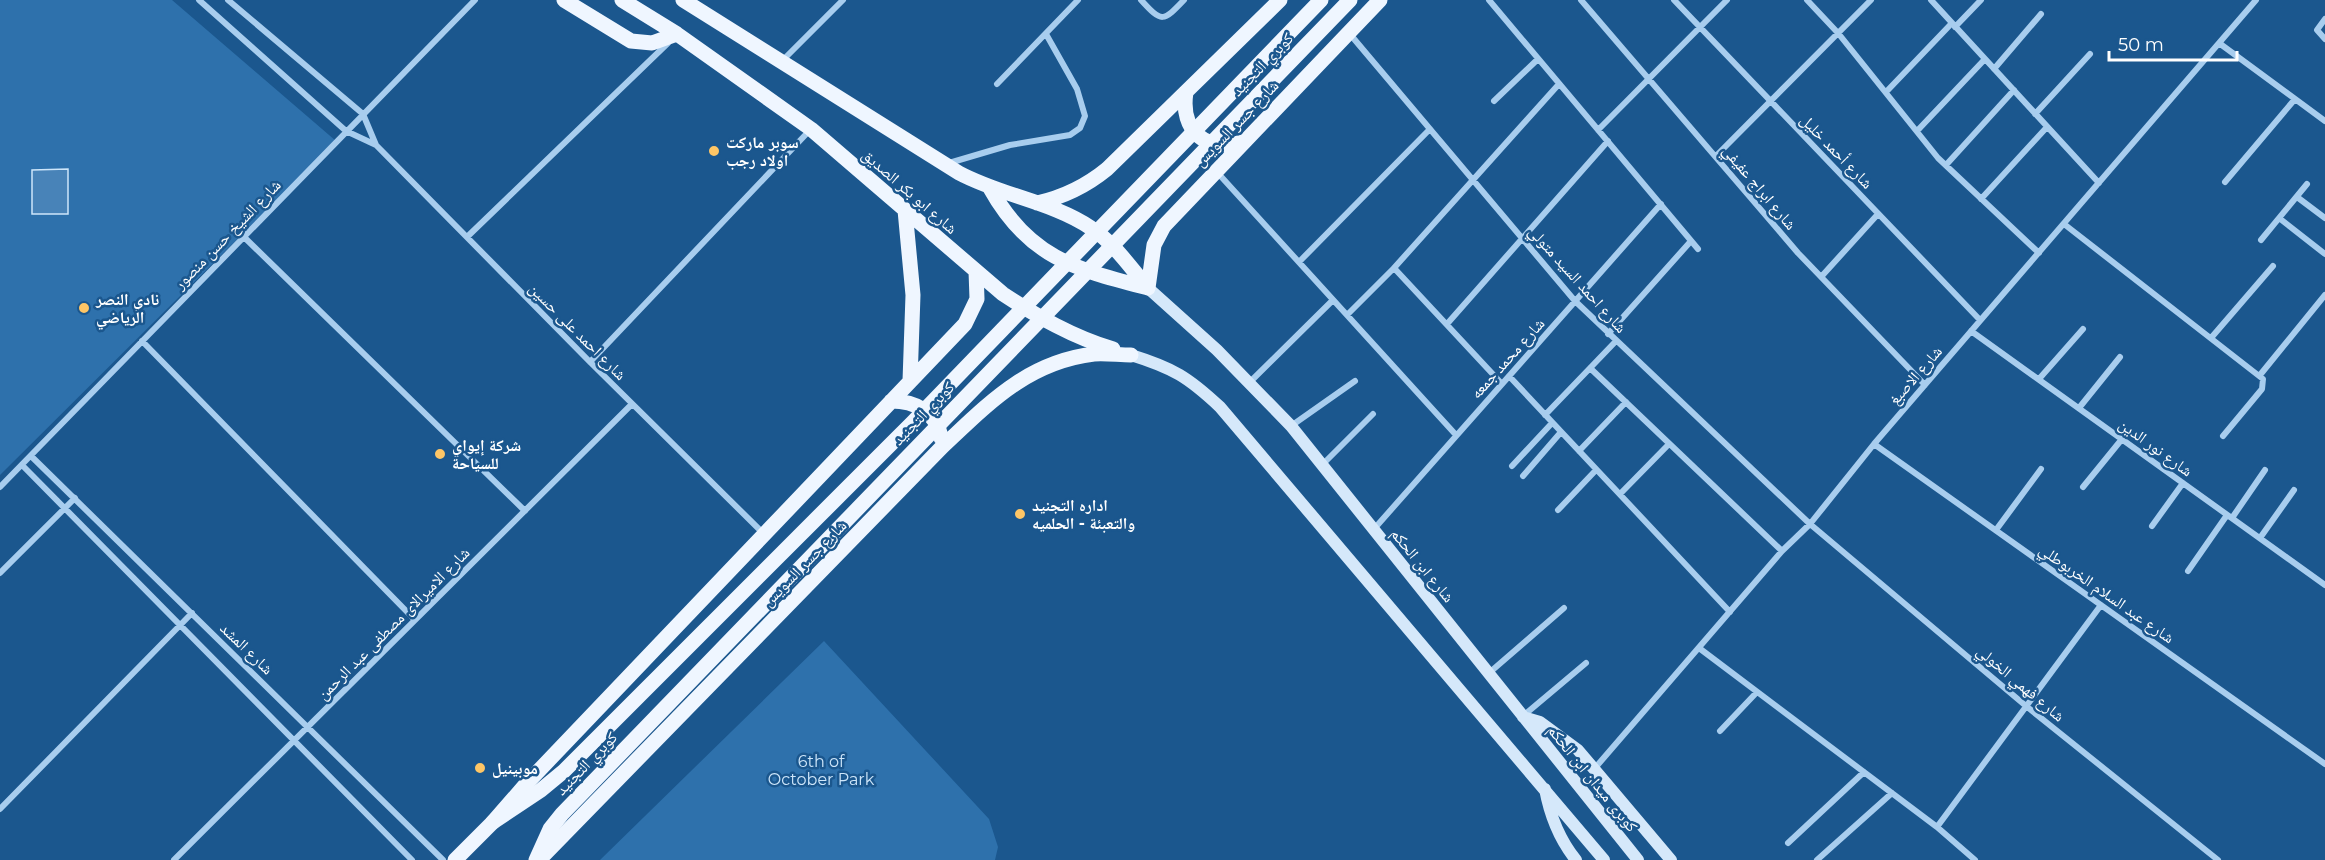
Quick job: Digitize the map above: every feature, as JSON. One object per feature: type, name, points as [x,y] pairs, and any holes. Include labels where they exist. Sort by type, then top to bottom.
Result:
[{"type":"main road","points":[[564,0],[632,41],[652,43],[677,34]]},
{"type":"main road","name":"شارع ابو بكر الصديق","points":[[622,0],[677,34],[811,129],[1004,294],[1043,319],[1097,344],[1131,355]]},
{"type":"main road","name":"شارع ابو بكر الصديق","points":[[684,0],[707,8],[781,62],[945,164],[990,188],[1063,213],[1096,231],[1148,288]]},
{"type":"main road","points":[[1035,204],[1066,195],[1094,180],[1280,0]]},
{"type":"main road","name":"كوبري التجنيد","points":[[493,822],[518,807],[564,771],[913,422],[1321,0]]},
{"type":"main road","name":"كوبري التجنيد","points":[[537,860],[550,829],[562,814],[1350,0]]},
{"type":"main road","name":"شارع جسر السويس","points":[[1148,288],[1154,245],[1164,226],[1380,0]]},
{"type":"main road","points":[[1186,92],[1184,105],[1186,119],[1193,131],[1204,140],[1216,145],[1230,146],[1244,142]]},
{"type":"main road","points":[[990,188],[1007,217],[1043,250],[1088,273],[1148,288]]},
{"type":"main road","points":[[905,210],[913,296],[910,381]]},
{"type":"main road","points":[[455,860],[964,324],[972,312],[977,292],[976,271]]},
{"type":"main road","name":"شارع ابن الحكم","points":[[1148,288],[1250,382],[1291,426],[1522,716],[1539,722],[1560,735],[1595,768],[1671,860]]},
{"type":"main road","name":"شارع جسر السويس","points":[[537,860],[942,447],[997,396],[1026,375],[1059,361],[1095,354],[1131,355]]},
{"type":"main road","points":[[1131,355],[1165,365],[1195,383],[1220,407],[1604,860]]},
{"type":"main road","points":[[891,401],[904,401],[928,412],[936,422],[941,434],[942,447]]},
{"type":"main road","name":"كوبرى ميدان ابن الحكم","points":[[1522,716],[1638,860]]},
{"type":"main road","points":[[1545,788],[1553,822],[1560,838],[1576,860]]},
{"type":"street","name":"شارع احمد على حسين","points":[[199,0],[346,131],[376,145],[590,362],[764,533]]},
{"type":"street","name":"شارع احمد على حسين","points":[[228,0],[363,114],[376,145]]},
{"type":"street","name":"شارع الشيخ حسن منصور","points":[[0,487],[475,0]]},
{"type":"street","points":[[781,62],[843,0]]},
{"type":"street","points":[[997,84],[1078,0]]},
{"type":"street","points":[[1141,0],[1155,16],[1163,19],[1168,17],[1184,0]]},
{"type":"street","points":[[1489,0],[1698,249]]},
{"type":"street","name":"شارع ابراج عفيفي","points":[[1582,0],[1821,276],[1924,385]]},
{"type":"street","name":"شارع أحمد خليل","points":[[1674,0],[1980,320]]},
{"type":"street","points":[[1598,130],[1727,0]]},
{"type":"street","points":[[1807,0],[1838,33],[1946,165],[2038,253]]},
{"type":"street","points":[[1716,156],[1871,0]]},
{"type":"street","points":[[1931,0],[2099,183]]},
{"type":"street","points":[[1886,92],[1981,0]]},
{"type":"street","name":"شارع الاصبغ","points":[[1595,768],[1782,551],[1810,524],[1924,385],[2256,0]]},
{"type":"street","points":[[1994,69],[2041,14]]},
{"type":"street","points":[[2325,20],[2319,27],[2318,33],[2325,39]]},
{"type":"street","name":"شارع احمد السيد متولي","points":[[1348,33],[1575,301],[1810,524]]},
{"type":"street","points":[[467,237],[677,34]]},
{"type":"street","points":[[945,164],[999,147],[1070,135],[1080,128],[1085,116],[1077,89],[1046,34]]},
{"type":"street","points":[[2220,43],[2325,121]]},
{"type":"street","points":[[2035,114],[2090,54]]},
{"type":"street","points":[[1494,101],[1538,59]]},
{"type":"street","points":[[1917,131],[1985,59]]},
{"type":"street","points":[[1347,315],[1394,268],[1559,84]]},
{"type":"street","points":[[1946,165],[2014,90]]},
{"type":"street","points":[[2225,182],[2295,99]]},
{"type":"street","points":[[1981,199],[2047,127]]},
{"type":"street","points":[[590,362],[811,129]]},
{"type":"street","points":[[1299,262],[1430,129]]},
{"type":"street","points":[[1447,324],[1608,141]]},
{"type":"street","points":[[1216,171],[1456,435]]},
{"type":"street","points":[[2261,240],[2307,184]]},
{"type":"street","points":[[2297,196],[2325,218]]},
{"type":"street","name":"شارع محمد جمعه","points":[[1373,530],[1661,204]]},
{"type":"street","points":[[1821,276],[1878,214]]},
{"type":"street","points":[[2279,218],[2325,254]]},
{"type":"street","points":[[2064,224],[2263,379],[2262,389],[2223,436]]},
{"type":"street","points":[[244,237],[525,511]]},
{"type":"street","points":[[1608,334],[1691,241]]},
{"type":"street","points":[[2211,338],[2273,266]]},
{"type":"street","points":[[1394,268],[1502,384]]},
{"type":"street","points":[[2259,375],[2325,295]]},
{"type":"street","points":[[1250,382],[1333,300]]},
{"type":"street","points":[[2039,379],[2084,329]]},
{"type":"street","name":"شارع نور الدين","points":[[1971,331],[2325,585]]},
{"type":"street","points":[[142,341],[415,620]]},
{"type":"street","points":[[1545,416],[1616,341]]},
{"type":"street","points":[[2079,408],[2120,357]]},
{"type":"street","points":[[1590,368],[1782,551]]},
{"type":"street","points":[[1509,376],[1730,612]]},
{"type":"street","points":[[1291,426],[1355,381]]},
{"type":"street","points":[[1579,451],[1626,402]]},
{"type":"street","name":"شارع الاميرالاى مصطفى عبد الرحمن","points":[[174,860],[632,404]]},
{"type":"street","points":[[1322,465],[1373,414]]},
{"type":"street","points":[[1512,466],[1552,423]]},
{"type":"street","points":[[1523,476],[1561,432]]},
{"type":"street","points":[[2083,487],[2122,439]]},
{"type":"street","points":[[1620,494],[1669,444]]},
{"type":"street","name":"شارع عبد السلام الخربوطلي","points":[[1874,444],[2325,764]]},
{"type":"street","name":"شارع المشد","points":[[31,456],[443,860]]},
{"type":"street","name":"شارع المشد","points":[[22,465],[412,860]]},
{"type":"street","points":[[1996,530],[2041,469]]},
{"type":"street","points":[[1558,510],[1596,470]]},
{"type":"street","points":[[2188,571],[2265,470]]},
{"type":"street","points":[[2152,526],[2183,483]]},
{"type":"street","points":[[2260,538],[2294,490]]},
{"type":"street","points":[[0,573],[75,498]]},
{"type":"street","name":"شارع فهمي الخولي","points":[[1810,524],[2026,706],[2218,860]]},
{"type":"street","points":[[1937,827],[2101,605]]},
{"type":"street","points":[[1488,674],[1564,608]]},
{"type":"street","points":[[0,809],[192,613]]},
{"type":"street","points":[[1698,648],[1937,827],[1975,860]]},
{"type":"street","points":[[1522,716],[1586,663]]},
{"type":"street","points":[[1720,731],[1757,692]]},
{"type":"street","points":[[1788,843],[1864,772]]},
{"type":"street","points":[[1817,860],[1892,793]]},
{"type":"green space","name":"نادي النصر الرياضي","points":[[0,0],[172,0],[336,141],[0,475]]},
{"type":"green space","name":"6th of October Park","points":[[824,641],[989,819],[998,847],[995,860],[600,860]]},
{"type":"building","points":[[68,169],[68,214],[32,214],[32,170]]},
{"type":"place","name":"سوبر ماركت اولاد رجب","points":[[714,151]]},
{"type":"place","name":"نادي النصر الرياضي","points":[[84,308]]},
{"type":"place","name":"شركة إيواي للسياحة","points":[[440,454]]},
{"type":"place","name":"اداره التجنيد والتعبئة - الحلميه","points":[[1020,514]]},
{"type":"place","name":"موبينيل","points":[[480,768]]}]
